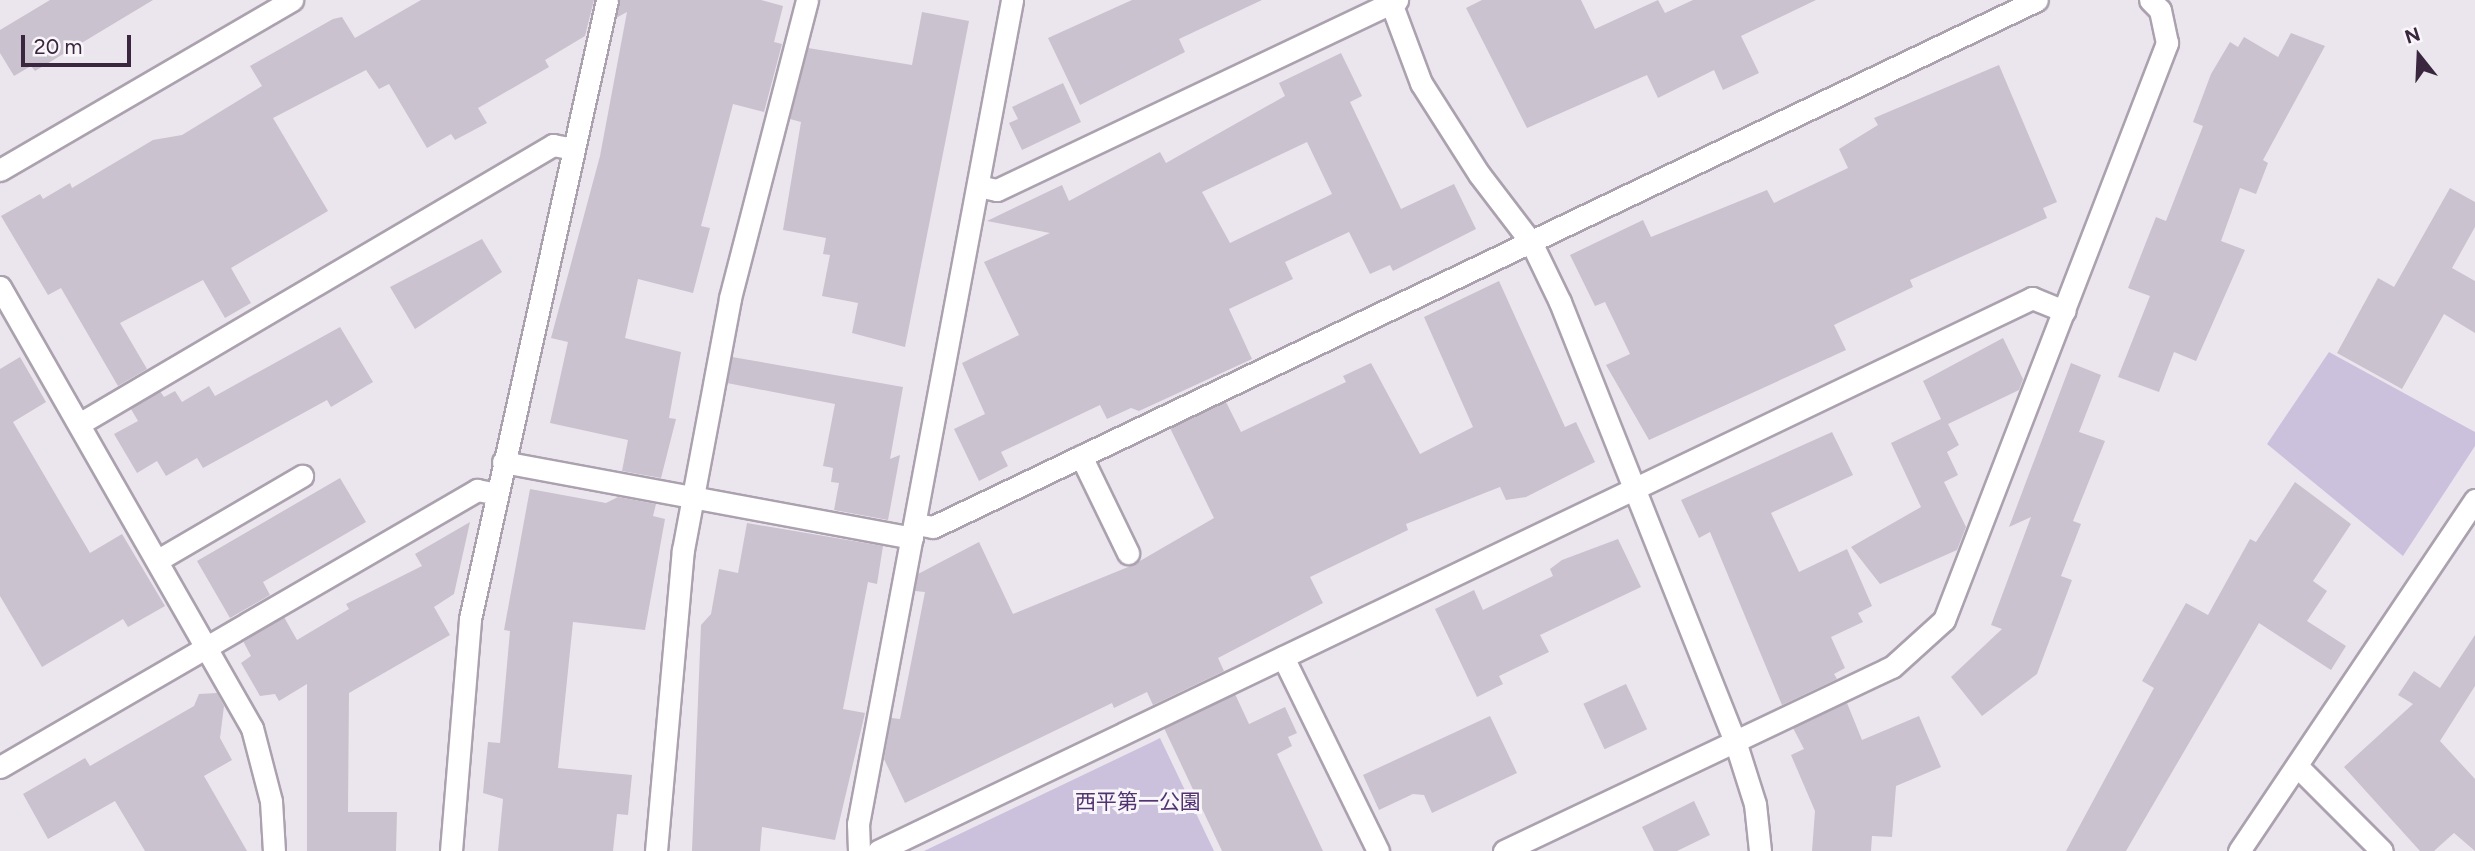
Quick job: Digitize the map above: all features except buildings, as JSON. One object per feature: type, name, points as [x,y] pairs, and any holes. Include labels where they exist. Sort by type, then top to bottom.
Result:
[{"type":"street","points":[[0,170],[292,0]]},
{"type":"street","points":[[451,851],[470,619],[607,0]]},
{"type":"street","points":[[656,851],[692,498],[730,298],[807,0]]},
{"type":"street","points":[[859,851],[858,824],[1012,0]]},
{"type":"street","points":[[503,463],[692,498],[913,531],[933,527],[2037,0]]},
{"type":"street","points":[[1504,851],[1892,667],[1944,620],[2167,43],[2160,10],[2150,0]]},
{"type":"street","points":[[978,186],[998,190],[1393,1],[1409,57],[1436,108],[1531,242],[1634,488],[1735,741],[1755,804],[1760,851]]},
{"type":"street","points":[[79,424],[553,145],[573,149]]},
{"type":"street","points":[[0,287],[208,646],[263,764],[274,851]]},
{"type":"street","points":[[878,851],[2032,298],[2065,311]]},
{"type":"street","points":[[1081,456],[1128,553]]},
{"type":"street","points":[[158,560],[302,476]]},
{"type":"street","points":[[0,767],[477,489],[497,494]]},
{"type":"street","points":[[2239,851],[2299,768],[2475,500]]},
{"type":"street","points":[[1283,657],[1378,851]]},
{"type":"street","points":[[2299,768],[2382,851]]},
{"type":"green space","points":[[2329,352],[2475,432],[2475,446],[2403,556],[2267,444]]},
{"type":"green space","name":"西平第一公園","points":[[1160,738],[1214,851],[924,851],[1150,743]]}]
